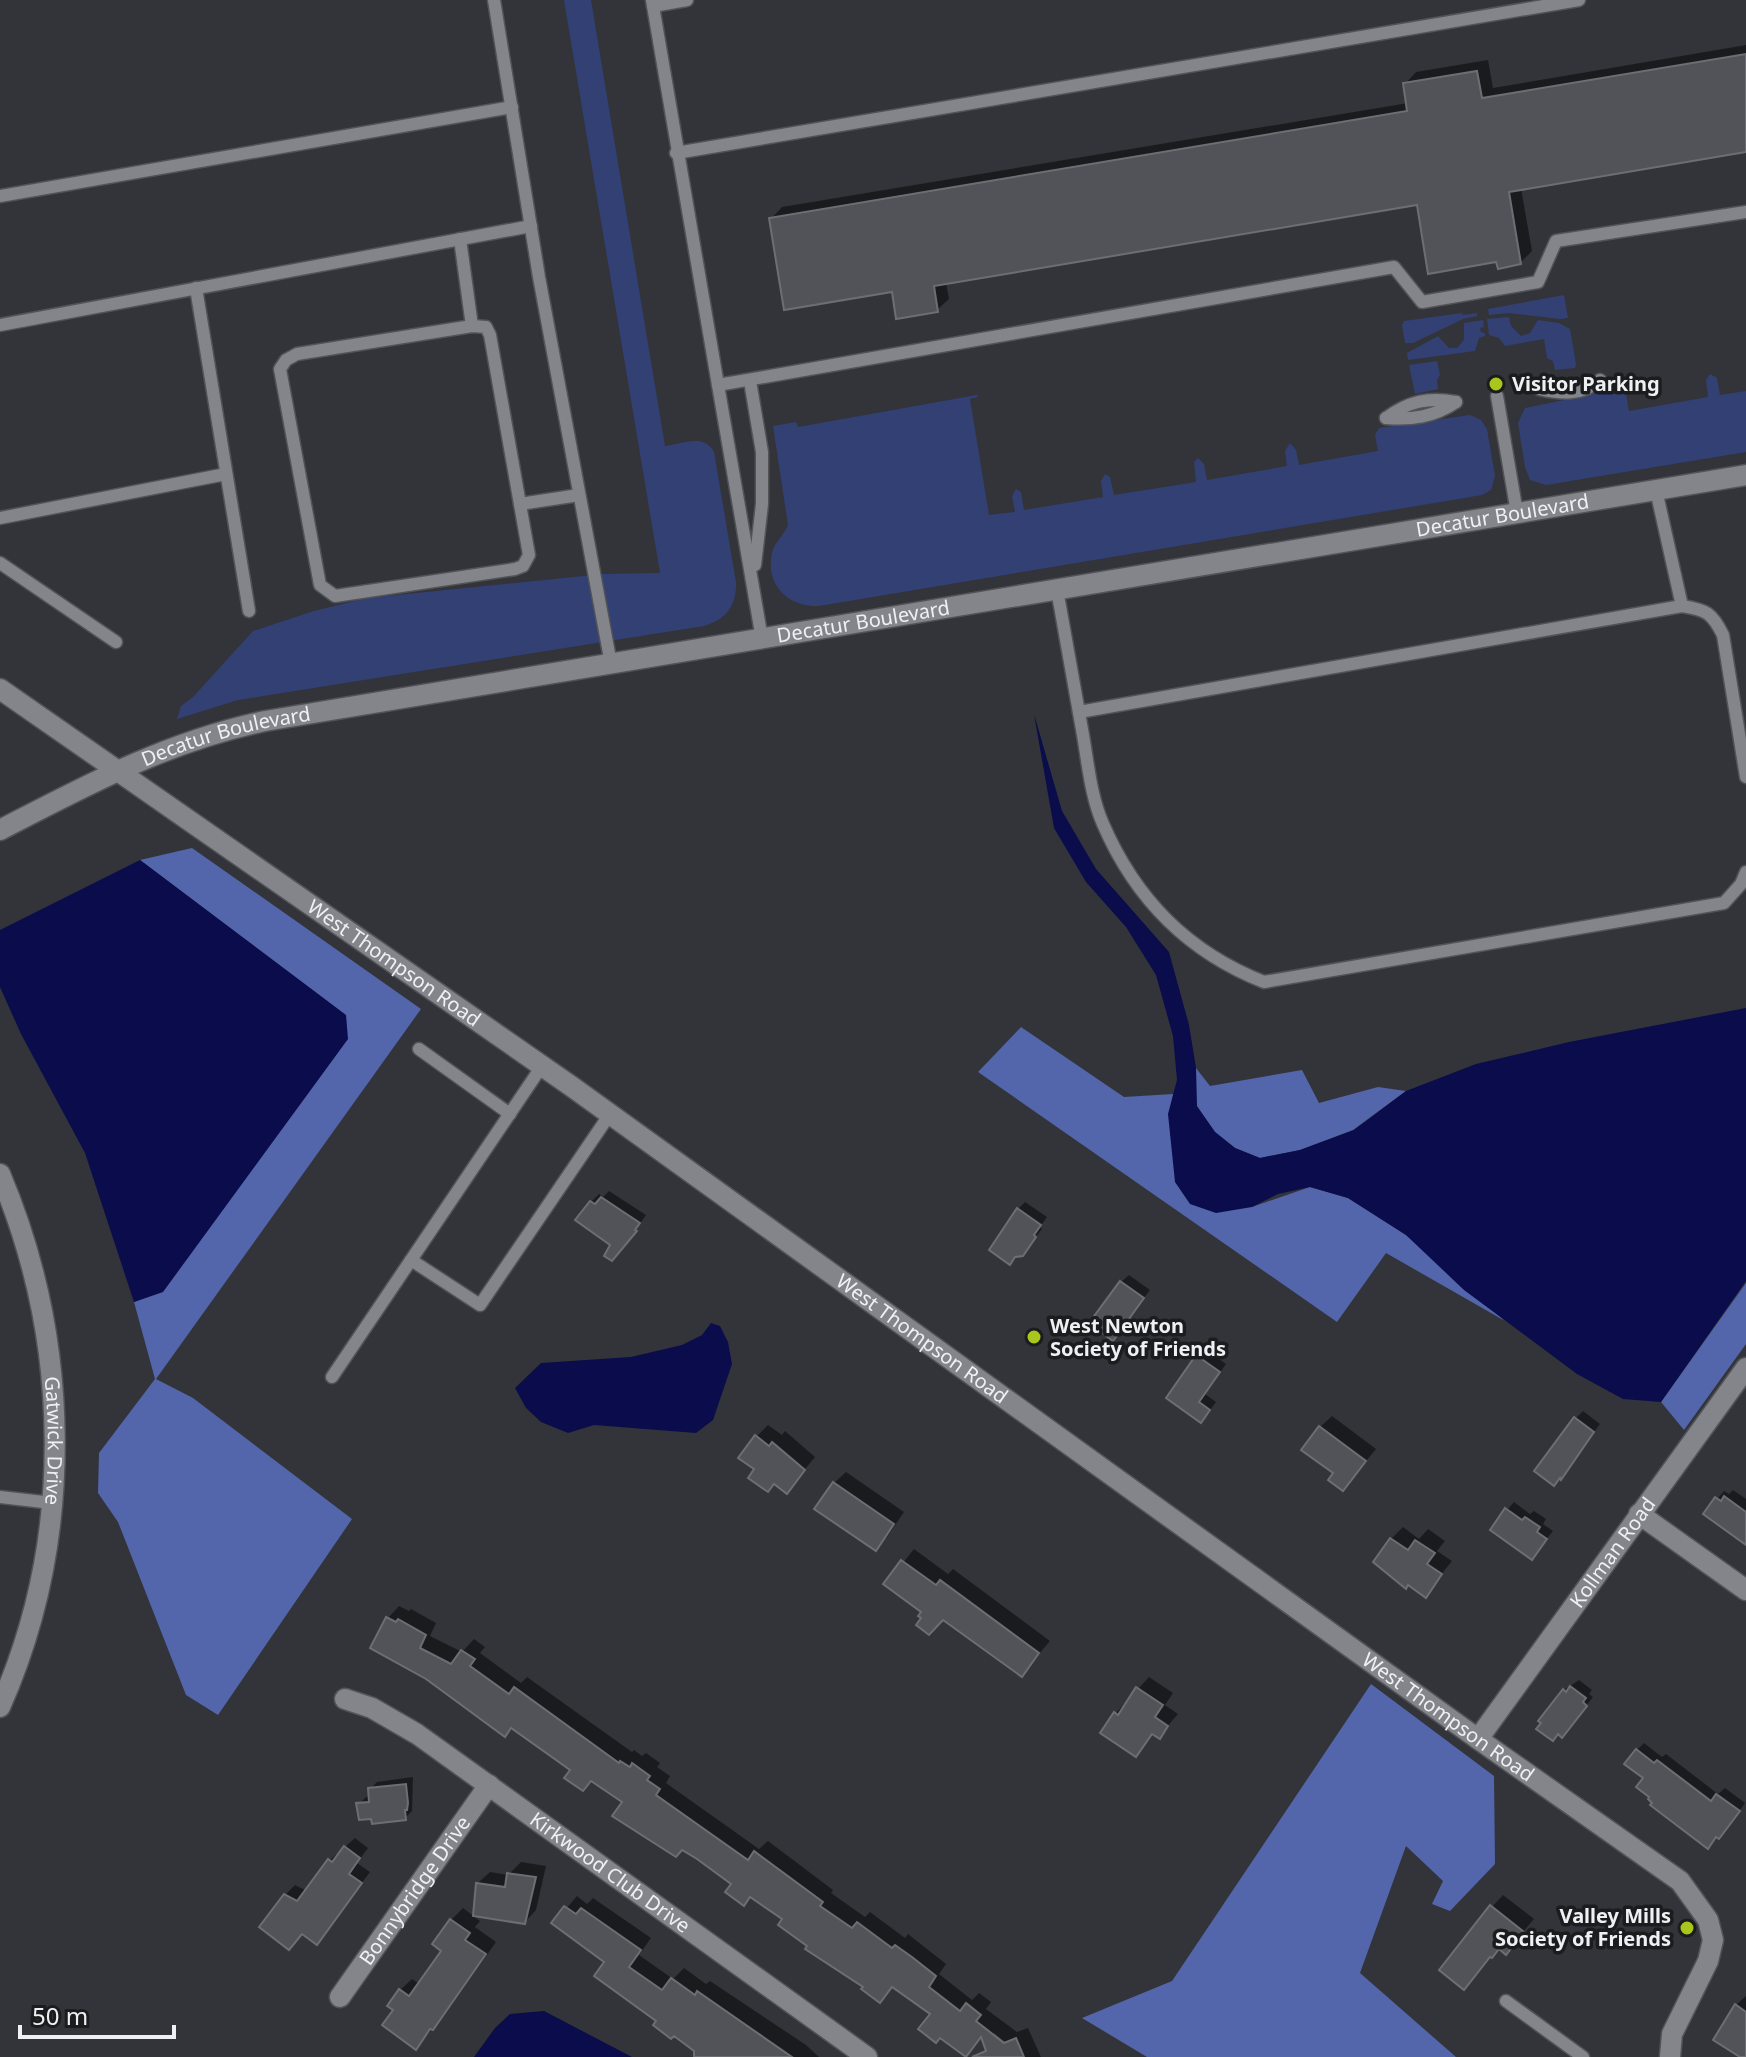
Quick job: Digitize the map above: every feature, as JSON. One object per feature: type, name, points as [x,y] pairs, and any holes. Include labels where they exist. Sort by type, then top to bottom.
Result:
[{"type":"street","name":"Decatur Boulevard","points":[[0,830],[116,770],[188,742],[265,721],[1746,475]]},
{"type":"street","name":"West Thompson Road","points":[[0,689],[610,1114],[1680,1881],[1708,1920],[1713,1940],[1708,1961],[1672,2034],[1668,2057]]},
{"type":"street","name":"Gatwick Drive","points":[[0,1174],[31,1258],[48,1337],[55,1432],[52,1503],[45,1558],[29,1626],[0,1707]]},
{"type":"street","name":"Kollman Road","points":[[1478,1739],[1746,1368]]},
{"type":"street","points":[[1639,1514],[1746,1590]]},
{"type":"street","name":"Kirkwood Club Drive","points":[[345,1699],[389,1717],[489,1785],[867,2057]]},
{"type":"street","name":"Bonnybridge Drive","points":[[340,1997],[489,1785]]},
{"type":"lane","points":[[494,0],[531,226],[611,664]]},
{"type":"lane","points":[[687,0],[652,3],[762,639]]},
{"type":"lane","points":[[676,153],[1579,0]]},
{"type":"lane","points":[[0,196],[512,107]]},
{"type":"lane","points":[[718,385],[1394,267],[1422,302],[1538,282],[1556,241],[1746,212]]},
{"type":"lane","points":[[0,325],[531,226]]},
{"type":"lane","points":[[460,239],[472,326]]},
{"type":"lane","points":[[196,288],[249,611]]},
{"type":"lane","points":[[472,326],[486,327],[490,335],[529,555],[523,566],[335,596],[320,585],[280,369],[286,360],[297,354],[472,326]]},
{"type":"lane","points":[[1539,389],[1560,394],[1591,388],[1600,380]]},
{"type":"lane","points":[[750,381],[762,452],[762,504],[753,580]]},
{"type":"lane","points":[[1497,396],[1517,513]]},
{"type":"lane","points":[[1436,398],[1456,402],[1439,413],[1408,420],[1386,418],[1405,404],[1436,398]]},
{"type":"lane","points":[[0,518],[226,474]]},
{"type":"lane","points":[[1656,490],[1682,606]]},
{"type":"lane","points":[[520,504],[579,495]]},
{"type":"lane","points":[[0,563],[116,642]]},
{"type":"lane","points":[[1057,590],[1102,822],[1160,914],[1186,940],[1230,969],[1264,982],[1724,903],[1741,884],[1746,872]]},
{"type":"lane","points":[[1079,712],[1682,606],[1696,608],[1714,618],[1723,635],[1746,777]]},
{"type":"lane","points":[[419,1049],[510,1114]]},
{"type":"lane","points":[[332,1377],[542,1066]]},
{"type":"lane","points":[[411,1260],[480,1305],[610,1114]]},
{"type":"lane","points":[[0,1497],[52,1503]]},
{"type":"lane","points":[[1506,2001],[1583,2057]]},
{"type":"shaded area","points":[[564,0],[591,0],[665,446],[699,441],[710,446],[714,452],[736,582],[735,598],[729,610],[718,620],[704,626],[238,700],[177,719],[181,706],[193,697],[253,631],[314,611],[367,598],[603,574],[660,573]]},
{"type":"shaded area","points":[[1564,295],[1568,318],[1508,313],[1489,315],[1488,309]]},
{"type":"shaded area","points":[[1477,313],[1477,316],[1463,319],[1413,343],[1405,343],[1404,321]]},
{"type":"shaded area","points":[[1509,317],[1511,326],[1521,336],[1530,333],[1538,320],[1559,323],[1570,329],[1575,368],[1555,370],[1553,361],[1547,358],[1544,339],[1505,346],[1499,338],[1489,335],[1487,319]]},
{"type":"shaded area","points":[[1483,320],[1484,327],[1480,328],[1485,336],[1479,338],[1475,351],[1408,360],[1407,353],[1438,336],[1449,348],[1457,348],[1464,340],[1464,323]]},
{"type":"shaded area","points":[[1437,361],[1440,375],[1438,389],[1415,394],[1409,365]]},
{"type":"shaded area","points":[[1710,374],[1717,378],[1720,395],[1746,391],[1746,452],[1546,485],[1530,480],[1518,423],[1525,408],[1618,389],[1626,394],[1629,411],[1708,397],[1706,380]]},
{"type":"shaded area","points":[[977,395],[970,399],[989,515],[1015,512],[1012,496],[1016,489],[1021,492],[1024,510],[1103,497],[1101,481],[1105,474],[1110,477],[1114,495],[1196,482],[1194,462],[1198,458],[1204,464],[1207,480],[1287,466],[1285,451],[1290,443],[1296,450],[1299,465],[1378,451],[1375,435],[1379,428],[1470,415],[1481,420],[1487,429],[1495,476],[1491,490],[1482,495],[819,606],[798,603],[782,592],[776,585],[771,565],[773,549],[788,525],[773,426],[796,422],[798,427]]},
{"type":"shaded area","points":[[1034,714],[1062,811],[1096,869],[1169,952],[1189,1025],[1196,1068],[1197,1106],[1215,1132],[1235,1148],[1260,1158],[1300,1150],[1354,1130],[1406,1091],[1476,1064],[1569,1042],[1746,1008],[1746,1281],[1661,1402],[1623,1399],[1577,1374],[1464,1290],[1406,1235],[1348,1198],[1310,1187],[1278,1194],[1252,1207],[1216,1213],[1190,1204],[1175,1182],[1168,1114],[1177,1080],[1173,1036],[1156,975],[1126,927],[1086,882],[1054,828]]},
{"type":"shaded area","points":[[192,848],[421,1009],[156,1379],[193,1398],[352,1519],[218,1715],[186,1695],[118,1522],[98,1493],[99,1453],[155,1379],[134,1302],[163,1291],[345,1015],[140,860]]},
{"type":"shaded area","points":[[140,860],[346,1015],[348,1039],[163,1292],[134,1302],[85,1153],[21,1034],[0,987],[0,930]]},
{"type":"shaded area","points":[[1021,1027],[1124,1097],[1173,1094],[1170,1135],[1252,1207],[1310,1187],[1348,1198],[1406,1235],[1505,1321],[1386,1253],[1337,1322],[978,1072]]},
{"type":"shaded area","points":[[1196,1068],[1210,1086],[1302,1070],[1319,1103],[1378,1087],[1406,1091],[1353,1130],[1300,1150],[1260,1158],[1235,1148],[1215,1132],[1196,1106]]},
{"type":"shaded area","points":[[1746,1283],[1746,1344],[1684,1430],[1661,1402]]},
{"type":"shaded area","points":[[711,1323],[720,1326],[728,1342],[732,1364],[713,1420],[696,1433],[594,1425],[568,1433],[541,1422],[526,1408],[515,1388],[541,1363],[631,1357],[682,1345],[702,1335]]},
{"type":"shaded area","points":[[1371,1684],[1494,1776],[1495,1864],[1450,1911],[1432,1904],[1443,1881],[1406,1846],[1360,1973],[1456,2057],[1147,2057],[1082,2018],[1172,1981]]},
{"type":"shaded area","points":[[544,2011],[632,2057],[474,2057],[495,2028],[510,2014]]},
{"type":"building","points":[[1746,54],[1746,152],[1509,192],[1521,264],[1498,269],[1496,262],[1428,274],[1417,205],[934,286],[938,312],[896,319],[892,292],[784,310],[769,218],[1407,111],[1403,83],[1477,71],[1482,98]]},
{"type":"building","points":[[601,1197],[640,1223],[612,1261],[604,1256],[610,1245],[575,1220],[590,1201],[595,1204]]},
{"type":"building","points":[[1017,1208],[1041,1225],[1023,1256],[1015,1257],[1010,1265],[989,1250]]},
{"type":"building","points":[[1120,1281],[1144,1298],[1113,1341],[1089,1323]]},
{"type":"building","points":[[1196,1355],[1220,1372],[1199,1402],[1210,1410],[1201,1423],[1166,1398]]},
{"type":"building","points":[[1574,1417],[1594,1432],[1554,1486],[1534,1471]]},
{"type":"building","points":[[1319,1426],[1366,1461],[1343,1491],[1328,1480],[1333,1473],[1301,1450]]},
{"type":"building","points":[[755,1435],[769,1446],[772,1442],[805,1470],[787,1494],[774,1484],[768,1492],[748,1478],[754,1469],[738,1458]]},
{"type":"building","points":[[833,1482],[894,1524],[876,1551],[814,1509]]},
{"type":"building","points":[[1724,1496],[1746,1512],[1746,1545],[1703,1514],[1715,1497],[1721,1501]]},
{"type":"building","points":[[1505,1508],[1522,1520],[1525,1517],[1540,1527],[1537,1532],[1547,1539],[1532,1560],[1490,1530]]},
{"type":"building","points":[[1390,1538],[1408,1550],[1415,1540],[1435,1553],[1427,1564],[1442,1574],[1426,1598],[1408,1585],[1406,1589],[1373,1562]]},
{"type":"building","points":[[901,1560],[936,1585],[940,1580],[1039,1653],[1022,1677],[943,1620],[929,1635],[916,1625],[921,1612],[883,1584]]},
{"type":"building","points":[[386,1617],[396,1622],[398,1619],[426,1635],[420,1648],[451,1664],[461,1650],[475,1659],[470,1666],[509,1694],[514,1687],[619,1763],[630,1767],[632,1763],[650,1776],[647,1780],[660,1789],[656,1795],[748,1860],[754,1851],[823,1902],[820,1906],[852,1928],[857,1922],[892,1948],[895,1945],[912,1957],[936,1976],[929,1987],[960,2011],[966,2003],[981,2015],[976,2021],[1004,2043],[1016,2038],[1024,2057],[972,2057],[986,2051],[981,2037],[966,2057],[940,2038],[936,2043],[918,2029],[930,2014],[892,1987],[880,2003],[861,1989],[863,1987],[805,1949],[807,1946],[778,1925],[782,1919],[750,1897],[744,1906],[725,1892],[731,1884],[697,1859],[682,1850],[676,1857],[612,1816],[622,1802],[591,1781],[583,1791],[564,1778],[570,1770],[511,1728],[505,1737],[426,1679],[370,1648]]},
{"type":"building","points":[[1570,1686],[1586,1698],[1583,1702],[1587,1706],[1562,1738],[1558,1734],[1553,1741],[1536,1729],[1541,1723],[1538,1721],[1563,1689],[1566,1692]]},
{"type":"building","points":[[1136,1687],[1163,1705],[1155,1717],[1168,1726],[1160,1739],[1152,1734],[1136,1757],[1100,1733],[1114,1712],[1118,1715]]},
{"type":"building","points":[[1636,1749],[1654,1763],[1657,1760],[1711,1801],[1716,1794],[1740,1811],[1708,1849],[1650,1805],[1649,1797],[1636,1787],[1643,1778],[1624,1764]]},
{"type":"building","points":[[406,1784],[406,1820],[372,1824],[371,1819],[359,1820],[356,1803],[369,1802],[368,1788]]},
{"type":"building","points":[[344,1846],[360,1858],[349,1874],[362,1883],[317,1945],[302,1934],[289,1950],[259,1927],[284,1894],[297,1901],[328,1859],[332,1862]]},
{"type":"building","points":[[507,1873],[536,1877],[525,1924],[473,1916],[476,1883],[505,1887]]},
{"type":"building","points":[[1490,1905],[1524,1932],[1506,1955],[1499,1949],[1490,1957],[1464,1990],[1439,1970]]},
{"type":"building","points":[[564,1906],[576,1914],[581,1908],[641,1950],[629,1967],[662,1990],[671,1978],[695,1995],[697,1991],[792,2057],[694,2057],[694,2051],[674,2036],[671,2039],[653,2025],[656,2021],[594,1976],[604,1962],[551,1923]]},
{"type":"building","points":[[450,1919],[470,1933],[465,1940],[486,1954],[416,2050],[382,2025],[393,2010],[387,2006],[399,1989],[409,1996],[441,1951],[432,1944]]},
{"type":"building","points":[[1735,2004],[1746,2012],[1746,2057],[1740,2057],[1713,2040]]},
{"type":"place","name":"Visitor Parking","points":[[1496,384]]},
{"type":"place","name":"West Newton Society of Friends","points":[[1034,1337]]},
{"type":"place","name":"Valley Mills Society of Friends","points":[[1687,1928]]}]
